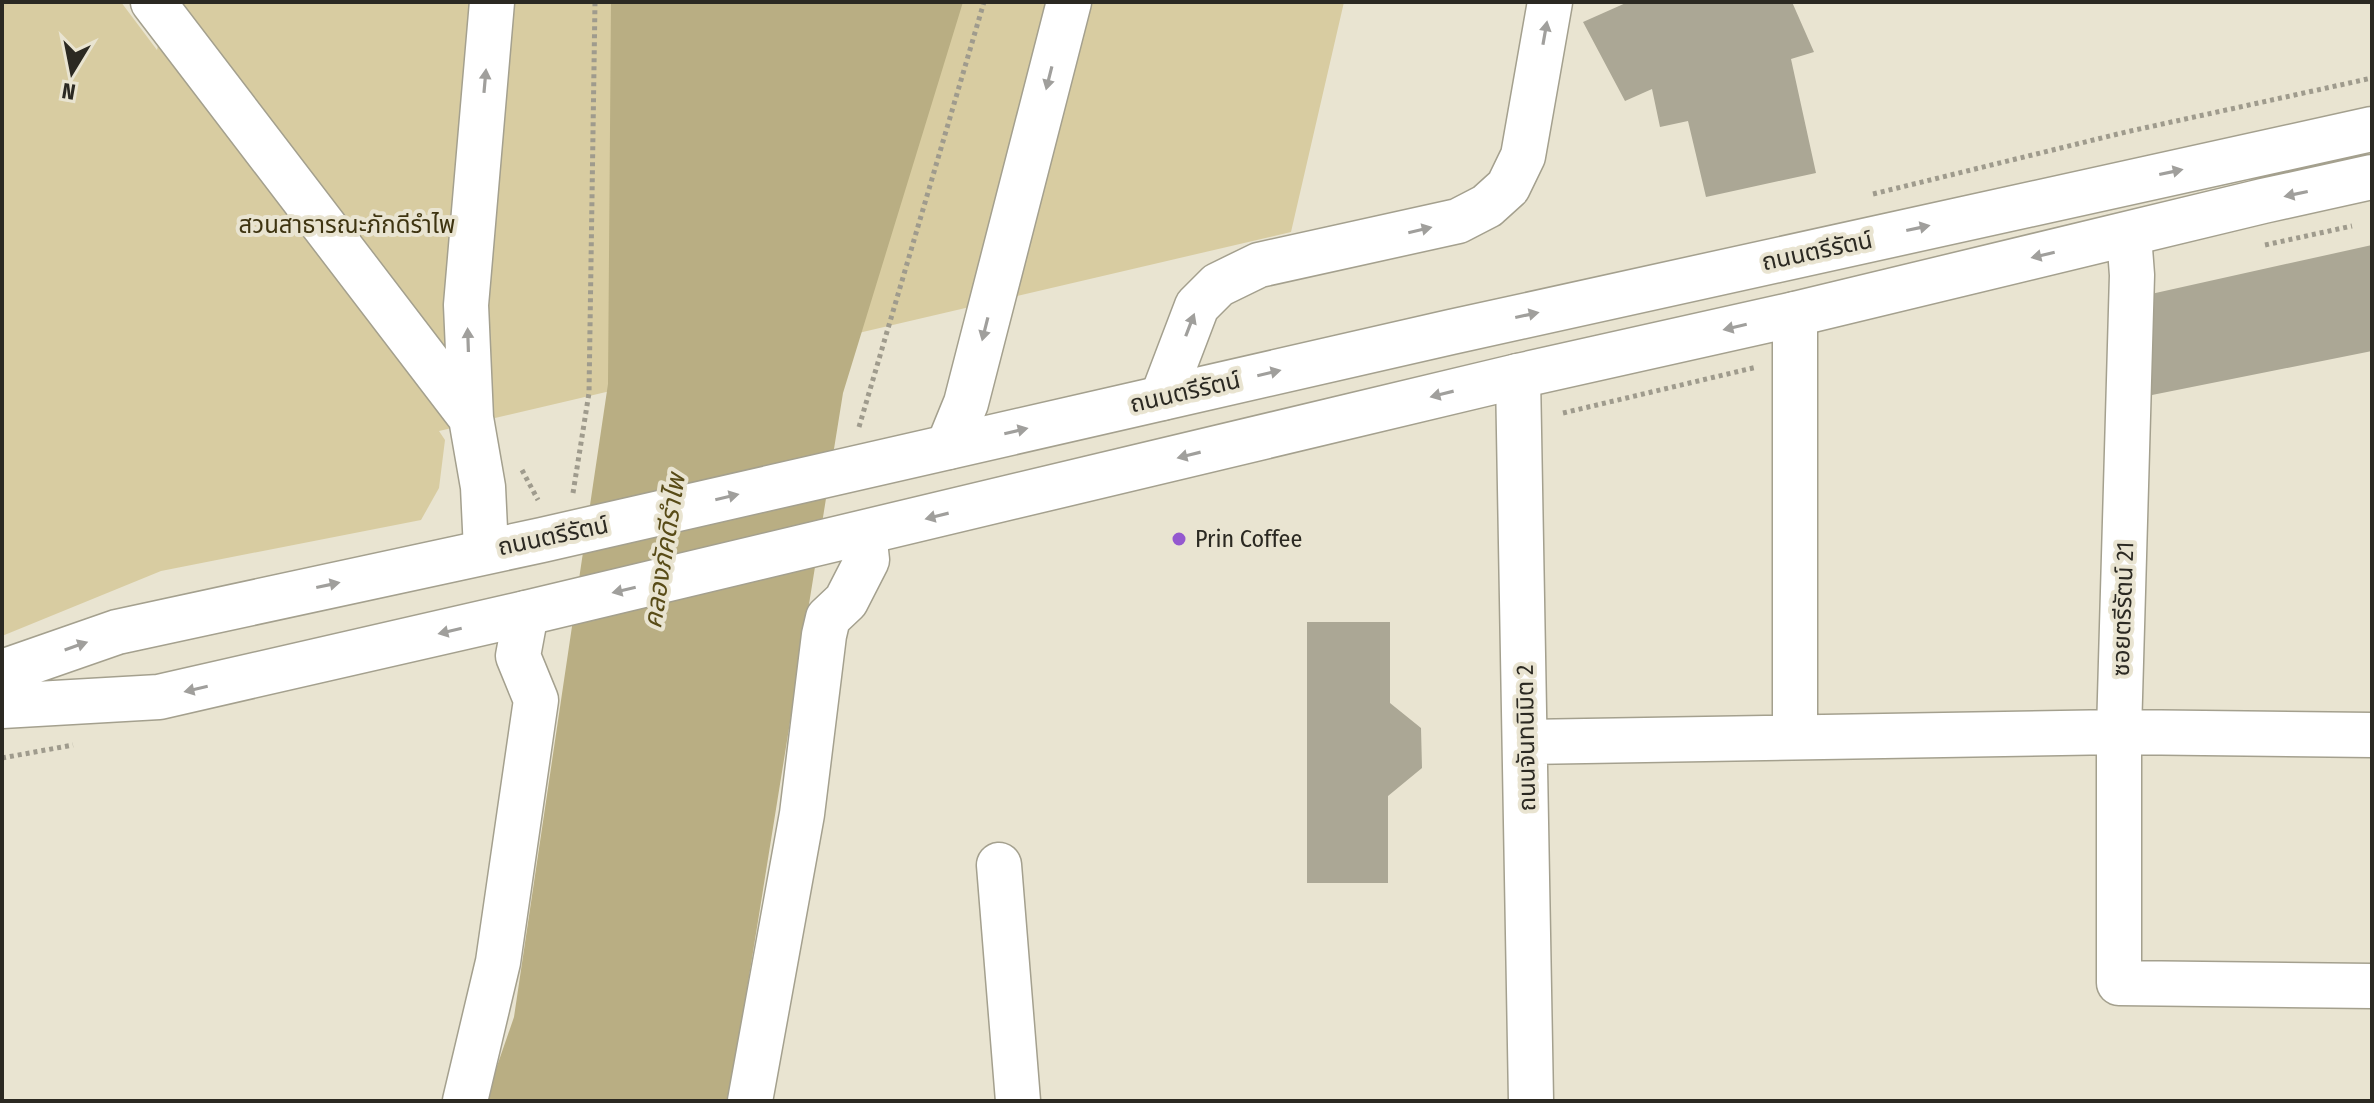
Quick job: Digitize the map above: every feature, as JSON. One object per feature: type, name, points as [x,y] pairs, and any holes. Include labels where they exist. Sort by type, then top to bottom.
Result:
[{"type":"street","points":[[153,2],[471,418]]},
{"type":"street","points":[[486,550],[483,487],[471,418],[466,305],[492,2]]},
{"type":"street","points":[[948,447],[966,403],[1069,2]]},
{"type":"street","points":[[1162,398],[1197,306],[1218,285],[1259,265],[1458,221],[1487,206],[1508,187],[1523,156],[1550,2]]},
{"type":"street","name":"ถนนตรีรัตน์","points":[[2,672],[117,632],[542,540],[871,445],[948,447],[2372,129]]},
{"type":"street","points":[[2,706],[159,697],[2372,177]]},
{"type":"street","name":"ซอยตรีรัตน์ 21","points":[[2129,235],[2132,275],[2119,732],[2119,983],[2372,986]]},
{"type":"street","points":[[1795,314],[1795,737]]},
{"type":"street","name":"ถนนจันทนิมิต 2","points":[[1518,376],[1531,1101]]},
{"type":"street","points":[[750,1101],[802,814],[824,635],[828,618],[846,601],[867,560],[864,533]]},
{"type":"street","points":[[465,1101],[498,962],[536,700],[518,656],[526,613]]},
{"type":"street","points":[[1526,742],[2119,732],[2372,735]]},
{"type":"street","points":[[999,865],[1018,1101]]},
{"type":"path","points":[[571,503],[589,393],[595,2]]},
{"type":"path","points":[[871,445],[984,2]]},
{"type":"path","points":[[1873,194],[2157,125],[2372,78]]},
{"type":"path","points":[[1563,413],[1758,367]]},
{"type":"green space","name":"สวนสาธารณะภักดีรำไพ","points":[[2,2],[121,2],[157,50],[168,2],[1344,2],[1291,232],[439,431],[445,440],[439,488],[421,520],[161,571],[2,636]]},
{"type":"water","name":"คลองภัคดีรำไพ","points":[[611,2],[963,2],[843,393],[729,1101],[485,1101],[514,1017],[608,384]]},
{"type":"building","points":[[1628,2],[1792,2],[1814,52],[1791,59],[1816,173],[1706,197],[1688,121],[1660,127],[1652,89],[1625,101],[1583,22]]},
{"type":"building","points":[[2372,245],[2372,351],[2147,396],[2151,294]]},
{"type":"building","points":[[1307,622],[1390,622],[1390,703],[1421,728],[1422,768],[1388,796],[1388,883],[1307,883]]},
{"type":"place","name":"Prin Coffee","points":[[1179,539]]}]
